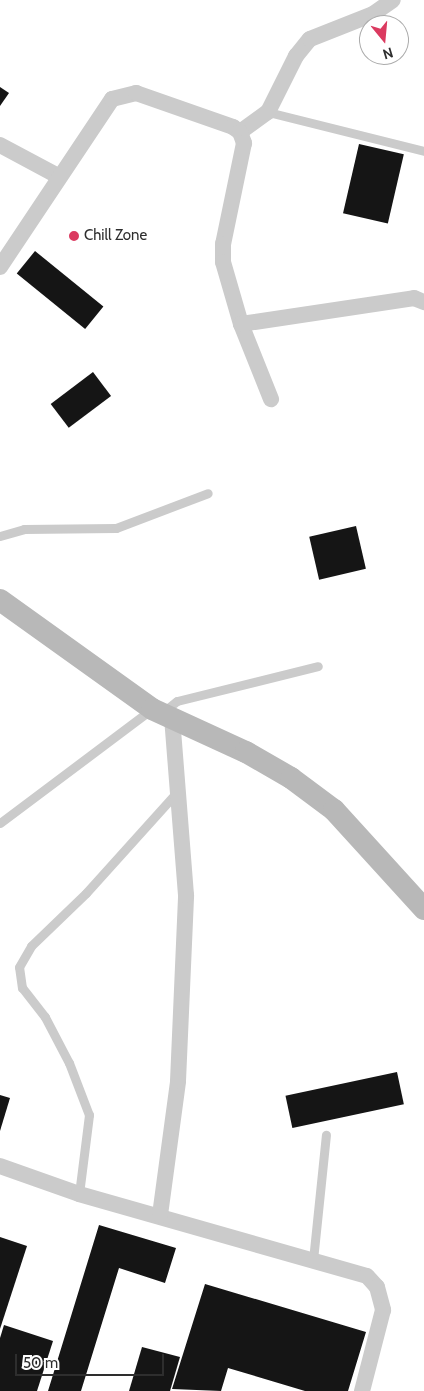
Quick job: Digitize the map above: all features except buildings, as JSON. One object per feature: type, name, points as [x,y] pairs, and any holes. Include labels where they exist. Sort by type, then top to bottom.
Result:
[{"type":"street","points":[[240,132],[268,112],[296,56],[310,39],[373,14],[393,0]]},
{"type":"street","points":[[0,267],[58,176],[112,99],[123,94],[136,93],[233,127],[240,132],[244,143],[223,244],[223,262],[241,324],[271,399]]},
{"type":"street","points":[[0,145],[58,176]]},
{"type":"street","points":[[241,324],[414,298],[424,302]]},
{"type":"street","points":[[0,600],[162,713],[246,752],[291,778],[334,810],[424,909]]},
{"type":"street","points":[[160,1215],[179,1071],[186,895],[176,792],[162,713]]},
{"type":"street","points":[[0,1166],[79,1194],[160,1215],[366,1276],[373,1281],[380,1295],[382,1319],[362,1391]]},
{"type":"lane","points":[[268,112],[424,151]]},
{"type":"lane","points":[[0,536],[24,529],[116,528],[208,493]]},
{"type":"lane","points":[[0,823],[177,701],[318,666]]},
{"type":"lane","points":[[79,1194],[89,1115],[69,1064],[45,1017],[22,988],[19,967],[30,946],[86,893],[176,792]]},
{"type":"lane","points":[[312,1260],[326,1135]]},
{"type":"place","name":"Chill Zone","points":[[74,236]]}]
